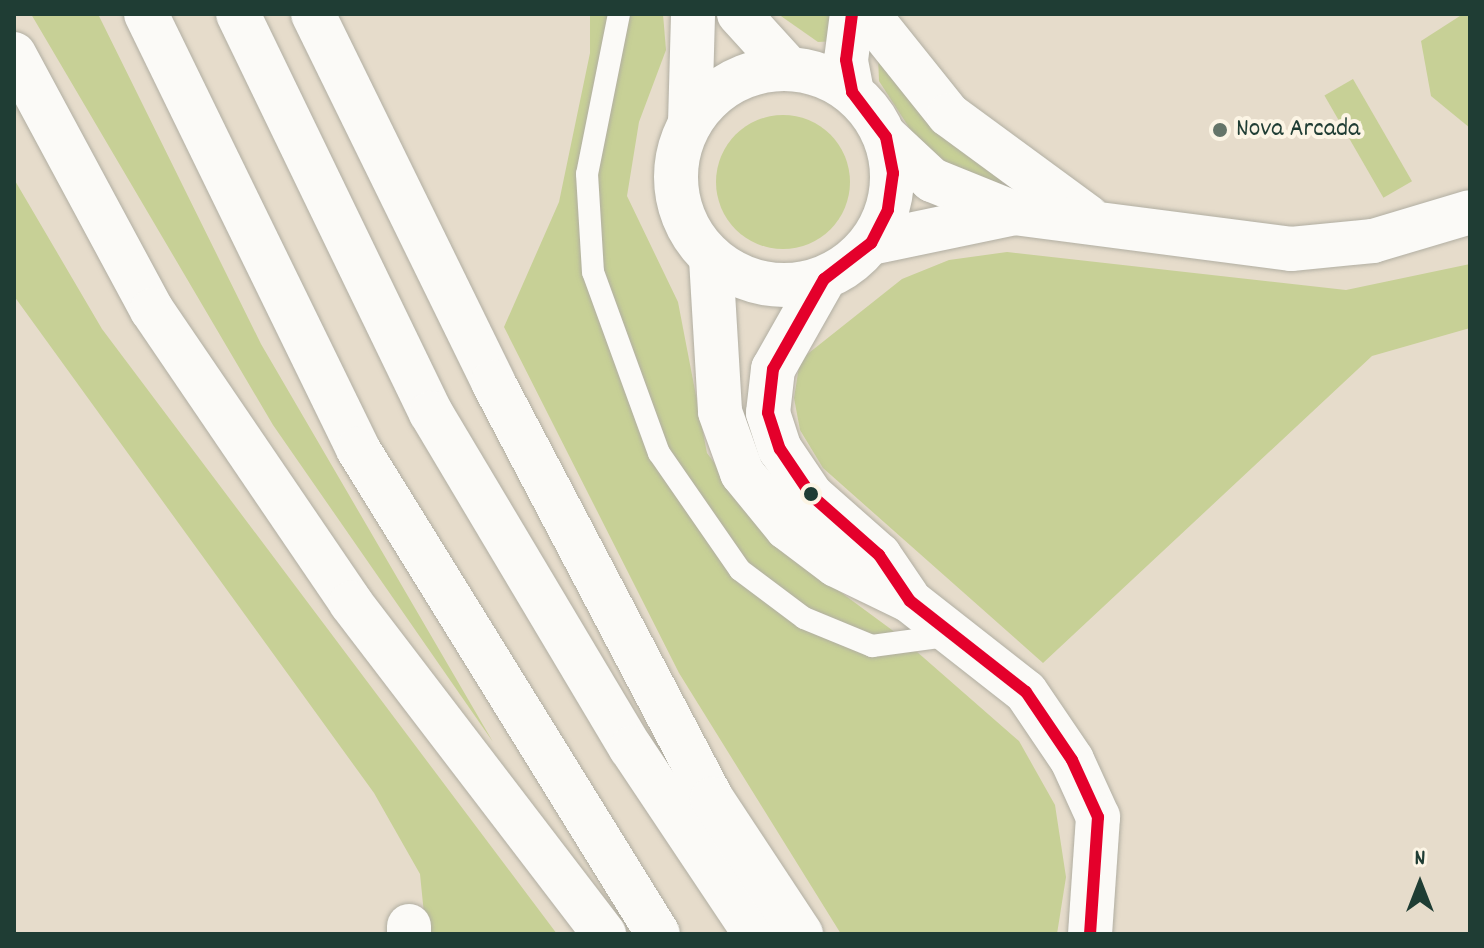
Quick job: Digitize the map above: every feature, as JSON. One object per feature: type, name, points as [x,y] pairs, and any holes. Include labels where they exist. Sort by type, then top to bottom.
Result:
[{"type":"main road","points":[[146,14],[358,449],[658,934]]},
{"type":"main road","points":[[238,14],[431,413],[631,748],[755,934]]},
{"type":"main road","points":[[313,14],[493,382],[705,786],[801,934]]},
{"type":"main road","points":[[693,14],[690,123],[678,154],[676,193],[688,229],[711,259],[746,279],[785,287],[824,279]]},
{"type":"main road","points":[[739,14],[789,69]]},
{"type":"main road","points":[[852,14],[846,60],[852,92],[886,137],[932,180],[1014,213]]},
{"type":"main road","points":[[868,14],[949,115],[1088,217]]},
{"type":"main road","points":[[14,54],[152,310],[351,603],[604,934]]},
{"type":"main road","points":[[690,123],[719,91],[754,73],[789,69],[852,92]]},
{"type":"main road","points":[[871,243],[892,185],[886,137]]},
{"type":"main road","points":[[910,601],[879,555],[811,495],[780,449],[768,413],[773,369],[824,279],[871,243],[1014,213],[1088,217],[1291,249],[1373,241],[1470,212]]},
{"type":"main road","points":[[711,259],[720,412],[742,473],[787,528],[836,565],[910,601],[1026,692],[1072,760],[1098,817],[1090,934]]},
{"type":"lane","points":[[619,14],[587,174],[593,272],[659,453],[740,570],[804,618],[872,646],[953,635]]},
{"type":"green space","points":[[31,14],[98,14],[261,344],[493,742],[273,425]]},
{"type":"green space","points":[[590,14],[663,14],[666,50],[639,122],[627,196],[678,302],[707,453],[774,543],[892,630],[1019,741],[1055,805],[1066,877],[1057,934],[841,934],[679,673],[504,327],[559,202],[590,53]]},
{"type":"green space","points":[[778,14],[834,14],[837,41],[818,42]]},
{"type":"green space","points":[[1463,14],[1470,14],[1470,128],[1431,96],[1421,41]]},
{"type":"green space","points":[[878,55],[1002,177],[1002,186],[960,172],[919,143],[879,81]]},
{"type":"green space","points":[[1353,79],[1412,181],[1383,198],[1324,96]]},
{"type":"green space","points":[[783,115],[808,120],[830,135],[845,157],[850,182],[845,207],[830,229],[808,244],[783,249],[758,244],[736,229],[721,207],[716,182],[721,157],[736,135],[758,120]]},
{"type":"green space","points":[[14,179],[102,329],[557,934],[426,934],[420,874],[374,793],[14,296]]},
{"type":"green space","points":[[1007,252],[1346,290],[1470,264],[1470,328],[1372,356],[1043,663],[823,468],[800,430],[794,398],[800,360],[902,279],[949,260]]},
{"type":"transit line","points":[[852,14],[846,60],[852,92],[886,137],[893,173],[888,210],[871,243],[824,279],[773,369],[768,413],[780,449],[811,495],[879,555],[910,601],[1026,692],[1072,760],[1098,817],[1090,934]]},
{"type":"place","name":"Nova Arcada","points":[[1220,130]]}]
